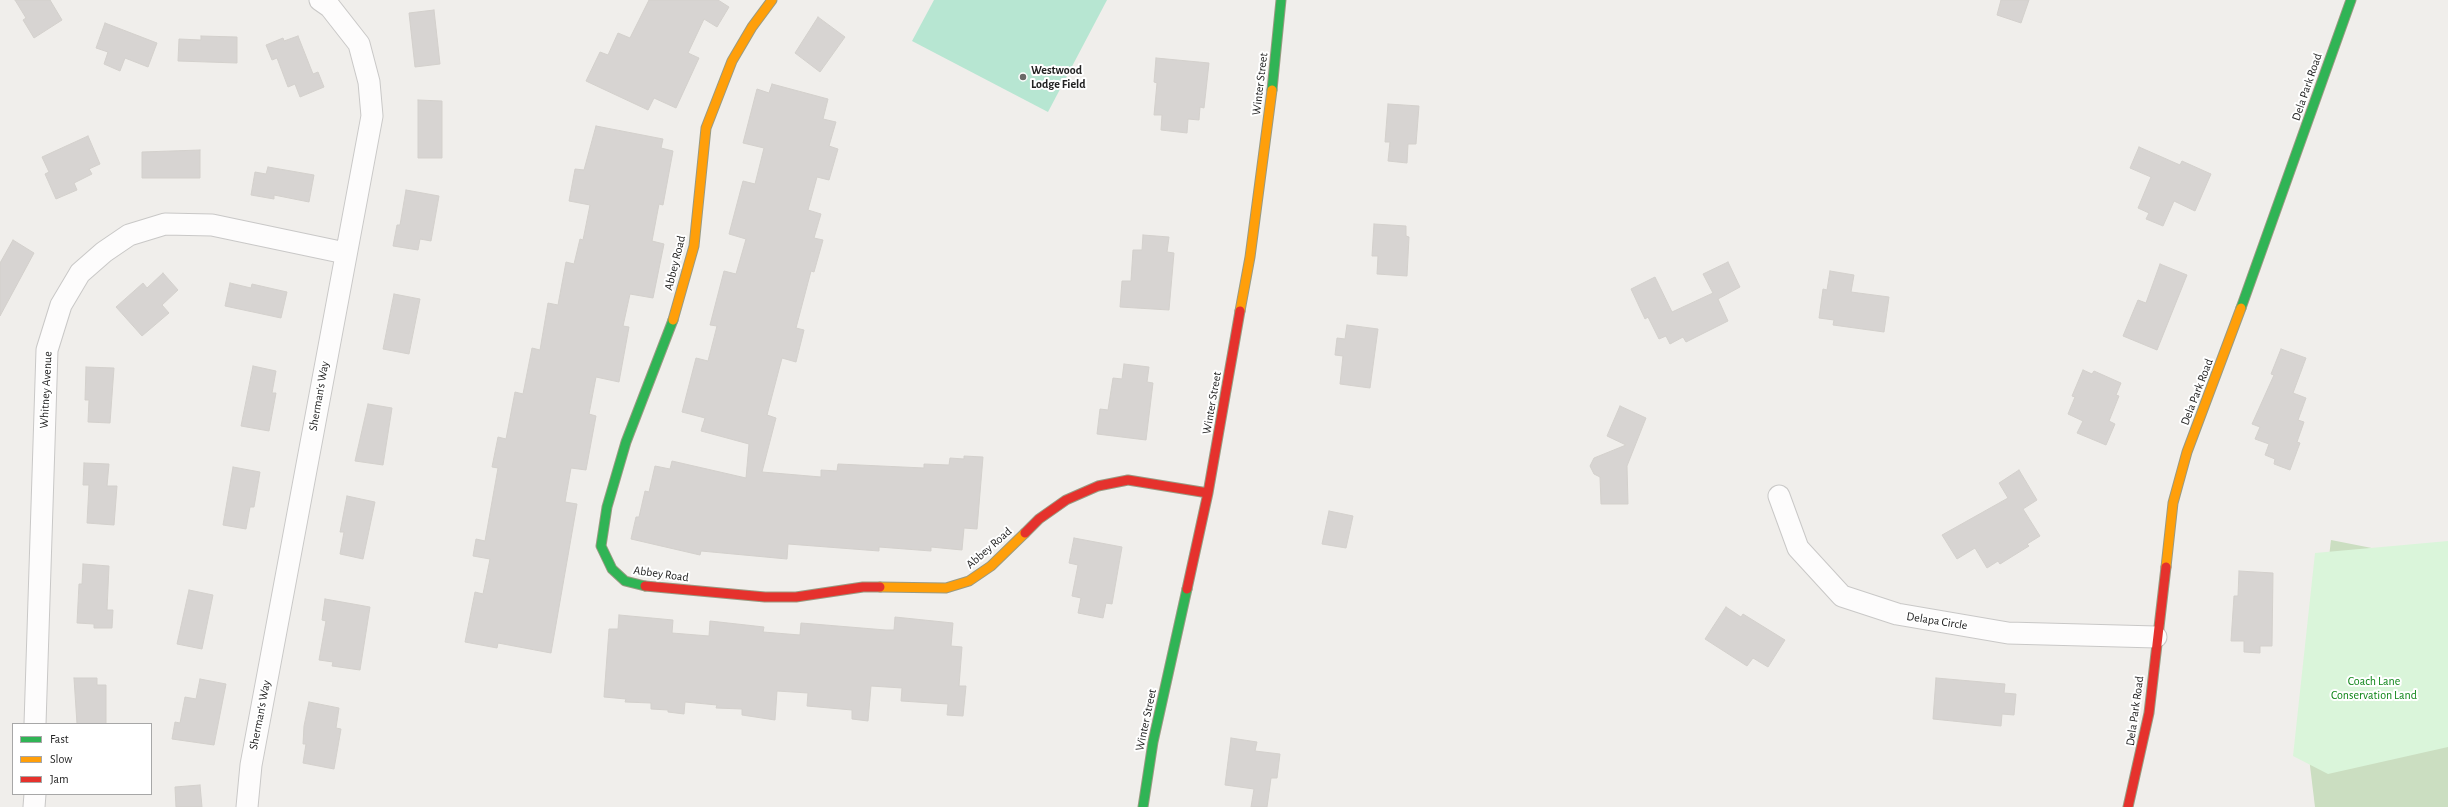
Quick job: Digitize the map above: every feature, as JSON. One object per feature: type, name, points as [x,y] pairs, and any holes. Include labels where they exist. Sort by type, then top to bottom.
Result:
[{"type":"street","name":"Sherman's Way","points":[[247,807],[251,765],[345,253],[366,157],[372,116],[369,82],[359,44],[330,7],[320,0]]},
{"type":"street","name":"Abbey Road","points":[[772,0],[752,28],[732,61],[718,93],[706,128],[694,246],[674,316],[626,442],[607,506],[601,546],[612,569],[625,581],[646,586],[765,597],[796,597],[863,587],[946,588],[969,581],[991,566],[1039,519],[1066,500],[1098,486],[1128,480],[1208,493]]},
{"type":"street","name":"Winter Street","points":[[1143,807],[1153,742],[1208,493],[1250,257],[1279,34],[1281,0]]},
{"type":"street","name":"Dela Park Road","points":[[2128,807],[2149,713],[2156,637],[2173,503],[2187,452],[2266,242],[2350,0]]},
{"type":"street","name":"Whitney Avenue","points":[[35,723],[47,350],[61,305],[80,273],[104,252],[129,235],[165,224],[212,225],[345,253]]},
{"type":"street","name":"Delapa Circle","points":[[1779,496],[1798,548],[1842,596],[1897,614],[2008,632],[2156,637]]},
{"type":"street","points":[[34,795],[34,807]]},
{"type":"green space","name":"Westwood Lodge Field","points":[[934,0],[1107,0],[1048,112],[912,41]]},
{"type":"green space","name":"Coach Lane Conservation Land","points":[[2331,540],[2448,563],[2448,807],[2315,807],[2307,741]]},
{"type":"green space","name":"Coach Lane Conservation Land","points":[[2448,541],[2448,747],[2328,774],[2293,756],[2315,553]]},
{"type":"building","points":[[15,0],[50,0],[62,20],[34,38],[23,20],[26,18]]},
{"type":"building","points":[[649,0],[718,0],[729,7],[717,27],[704,19],[688,53],[699,58],[676,108],[654,98],[648,110],[586,81],[600,52],[608,55],[618,33],[630,38]]},
{"type":"building","points":[[2001,0],[2029,0],[2021,23],[1997,15]]},
{"type":"building","points":[[434,10],[440,64],[415,67],[409,13]]},
{"type":"building","points":[[818,17],[845,37],[820,72],[795,53]]},
{"type":"building","points":[[105,23],[157,43],[148,67],[125,58],[120,71],[104,64],[108,52],[96,48]]},
{"type":"building","points":[[201,36],[237,37],[237,63],[178,61],[179,39],[201,40]]},
{"type":"building","points":[[298,36],[313,74],[318,72],[324,87],[300,97],[295,84],[288,87],[277,58],[272,60],[266,45],[283,38],[284,41]]},
{"type":"building","points":[[1156,58],[1209,63],[1204,108],[1200,107],[1199,120],[1188,119],[1187,133],[1161,130],[1162,115],[1154,115],[1157,83],[1154,82]]},
{"type":"building","points":[[772,84],[828,99],[823,119],[836,122],[829,146],[838,149],[829,180],[817,177],[808,210],[821,214],[814,238],[823,240],[814,272],[811,271],[796,328],[804,330],[796,362],[782,358],[767,415],[776,418],[762,472],[821,477],[821,470],[837,471],[838,464],[924,468],[924,464],[949,465],[950,458],[964,459],[964,456],[983,457],[977,529],[964,528],[962,550],[931,547],[931,551],[879,547],[879,551],[788,544],[787,559],[701,551],[700,555],[631,539],[636,517],[639,517],[645,491],[649,492],[655,466],[670,469],[672,461],[746,478],[749,444],[701,431],[705,418],[682,412],[696,358],[708,361],[717,326],[710,325],[724,271],[736,274],[746,239],[729,234],[743,181],[755,184],[764,148],[743,143],[757,89],[769,93]]},
{"type":"building","points":[[418,100],[442,101],[442,158],[418,158]]},
{"type":"building","points":[[1388,104],[1419,106],[1416,144],[1408,144],[1407,163],[1388,161],[1390,142],[1385,142]]},
{"type":"building","points":[[596,126],[663,139],[661,148],[673,151],[663,205],[659,204],[652,241],[664,244],[653,298],[630,294],[623,326],[629,327],[619,382],[596,377],[589,414],[596,416],[586,470],[571,468],[565,502],[577,504],[551,653],[498,643],[497,648],[465,642],[475,592],[483,594],[490,559],[473,556],[476,539],[485,541],[498,468],[492,467],[498,437],[506,439],[515,392],[523,394],[532,348],[540,350],[548,303],[558,305],[566,262],[574,264],[580,239],[583,240],[590,205],[569,201],[575,169],[584,170]]},
{"type":"building","points":[[88,136],[100,164],[89,169],[92,174],[74,183],[77,190],[56,199],[45,174],[49,172],[42,157]]},
{"type":"building","points":[[2139,147],[2180,165],[2182,161],[2211,174],[2195,211],[2174,201],[2163,226],[2146,219],[2149,213],[2138,208],[2151,177],[2130,168]]},
{"type":"building","points":[[200,150],[200,178],[142,178],[142,152]]},
{"type":"building","points":[[268,167],[314,175],[309,202],[274,195],[274,199],[251,195],[255,172],[266,174]]},
{"type":"building","points":[[406,190],[439,196],[431,241],[420,239],[418,250],[393,246],[397,225],[400,225]]},
{"type":"building","points":[[1374,224],[1406,226],[1406,236],[1409,237],[1407,276],[1377,274],[1378,256],[1372,256]]},
{"type":"building","points":[[1143,235],[1169,237],[1167,252],[1174,253],[1169,310],[1120,307],[1122,281],[1131,281],[1133,250],[1142,250]]},
{"type":"building","points":[[13,240],[34,253],[0,316],[0,263]]},
{"type":"building","points":[[1728,262],[1740,287],[1718,299],[1728,321],[1686,342],[1683,337],[1670,344],[1666,336],[1659,339],[1648,317],[1645,319],[1631,289],[1655,277],[1672,312],[1713,293],[1703,274]]},
{"type":"building","points":[[2160,264],[2187,275],[2157,350],[2123,336],[2138,300],[2146,303]]},
{"type":"building","points":[[1830,271],[1854,275],[1851,292],[1889,297],[1884,332],[1833,325],[1834,320],[1819,318],[1823,289],[1827,290]]},
{"type":"building","points":[[163,273],[178,290],[162,305],[169,313],[142,336],[116,307],[143,283],[147,288]]},
{"type":"building","points":[[230,283],[251,288],[252,284],[287,292],[281,318],[225,306]]},
{"type":"building","points":[[394,294],[420,299],[409,354],[383,349]]},
{"type":"building","points":[[1347,325],[1378,329],[1370,388],[1340,384],[1343,356],[1335,355],[1337,338],[1345,339]]},
{"type":"building","points":[[2281,349],[2306,358],[2293,393],[2306,398],[2298,420],[2304,422],[2297,442],[2300,443],[2290,470],[2274,464],[2275,459],[2265,455],[2269,444],[2255,439],[2260,427],[2252,424],[2274,375],[2271,374]]},
{"type":"building","points":[[1124,364],[1149,367],[1147,382],[1153,383],[1146,440],[1097,434],[1100,409],[1108,410],[1113,378],[1122,379]]},
{"type":"building","points":[[253,366],[276,371],[272,393],[276,393],[269,431],[241,426]]},
{"type":"building","points":[[86,367],[114,368],[110,423],[88,422],[89,400],[85,400]]},
{"type":"building","points":[[2083,370],[2092,374],[2094,371],[2121,383],[2116,395],[2119,396],[2109,421],[2115,424],[2106,445],[2077,433],[2083,421],[2068,414],[2075,397],[2072,396]]},
{"type":"building","points":[[368,404],[392,408],[383,465],[355,461]]},
{"type":"building","points":[[1620,406],[1646,418],[1627,466],[1628,504],[1601,504],[1600,477],[1594,474],[1590,466],[1594,458],[1626,445],[1607,436]]},
{"type":"building","points":[[84,463],[109,464],[107,486],[117,486],[114,525],[87,523],[89,485],[83,485]]},
{"type":"building","points":[[233,467],[260,472],[254,507],[250,507],[246,529],[223,525]]},
{"type":"building","points":[[2019,470],[2037,500],[2023,509],[2040,536],[2027,544],[2029,546],[2000,564],[1998,561],[1987,568],[1975,548],[1957,559],[1942,535],[2008,498],[1999,483]]},
{"type":"building","points":[[347,496],[375,502],[363,559],[340,554],[344,532],[340,532]]},
{"type":"building","points":[[1329,511],[1353,516],[1346,548],[1322,544]]},
{"type":"building","points":[[1074,538],[1122,547],[1112,604],[1106,603],[1103,618],[1078,613],[1081,598],[1072,596],[1078,565],[1069,563]]},
{"type":"building","points":[[83,564],[109,566],[107,610],[113,610],[112,628],[94,628],[94,624],[77,623],[79,584],[82,584]]},
{"type":"building","points":[[2239,571],[2273,573],[2272,646],[2260,646],[2260,653],[2244,652],[2244,641],[2231,641],[2234,596],[2238,596]]},
{"type":"building","points":[[189,590],[213,595],[202,649],[177,644]]},
{"type":"building","points":[[325,599],[370,607],[360,670],[332,666],[333,662],[319,660],[326,621],[322,620]]},
{"type":"building","points":[[1726,607],[1741,617],[1743,614],[1785,640],[1768,667],[1753,658],[1747,666],[1705,639]]},
{"type":"building","points":[[619,615],[673,620],[672,633],[709,636],[710,621],[764,627],[763,632],[800,635],[801,623],[894,630],[895,617],[953,623],[951,646],[962,647],[959,686],[966,686],[963,716],[947,715],[948,704],[901,701],[902,688],[871,686],[868,721],[852,719],[852,710],[807,706],[808,693],[777,691],[775,720],[742,715],[742,709],[716,708],[717,705],[685,702],[684,714],[668,712],[668,710],[651,709],[651,703],[625,702],[626,699],[604,697],[609,629],[618,629]]},
{"type":"building","points":[[74,678],[97,678],[97,685],[106,685],[106,723],[77,723]]},
{"type":"building","points":[[1936,678],[2005,684],[2004,693],[2016,694],[2014,715],[2002,714],[2001,726],[1933,719]]},
{"type":"building","points":[[200,679],[226,684],[214,745],[172,739],[175,722],[180,723],[185,697],[196,699]]},
{"type":"building","points":[[309,702],[339,708],[336,728],[341,729],[334,769],[303,763],[306,744],[303,744],[304,726]]},
{"type":"building","points":[[1231,738],[1257,742],[1255,751],[1280,754],[1277,778],[1271,778],[1267,807],[1251,807],[1254,789],[1225,785]]},
{"type":"building","points":[[200,785],[202,807],[176,807],[175,787]]},
{"type":"traffic: fast","points":[[1272,90],[1281,0]]},
{"type":"traffic: fast","points":[[2241,308],[2351,0]]},
{"type":"traffic: fast","points":[[645,586],[625,581],[612,569],[601,546],[607,507],[626,442],[673,320]]},
{"type":"traffic: fast","points":[[1143,807],[1153,742],[1187,589]]},
{"type":"traffic: slow","points":[[673,320],[694,246],[706,128],[732,61],[752,27],[772,0]]},
{"type":"traffic: slow","points":[[1240,311],[1250,257],[1272,90]]},
{"type":"traffic: slow","points":[[2166,567],[2173,503],[2187,452],[2241,308]]},
{"type":"traffic: slow","points":[[880,587],[946,588],[969,581],[991,566],[1025,533]]},
{"type":"traffic: jam","points":[[1187,589],[1208,493],[1240,311]]},
{"type":"traffic: jam","points":[[1025,533],[1039,519],[1066,500],[1098,486],[1128,480],[1208,493]]},
{"type":"traffic: jam","points":[[2128,807],[2149,713],[2166,567]]},
{"type":"traffic: jam","points":[[645,586],[765,597],[796,597],[863,587],[880,587]]},
{"type":"place","name":"Westwood Lodge Field","points":[[1023,77]]}]
